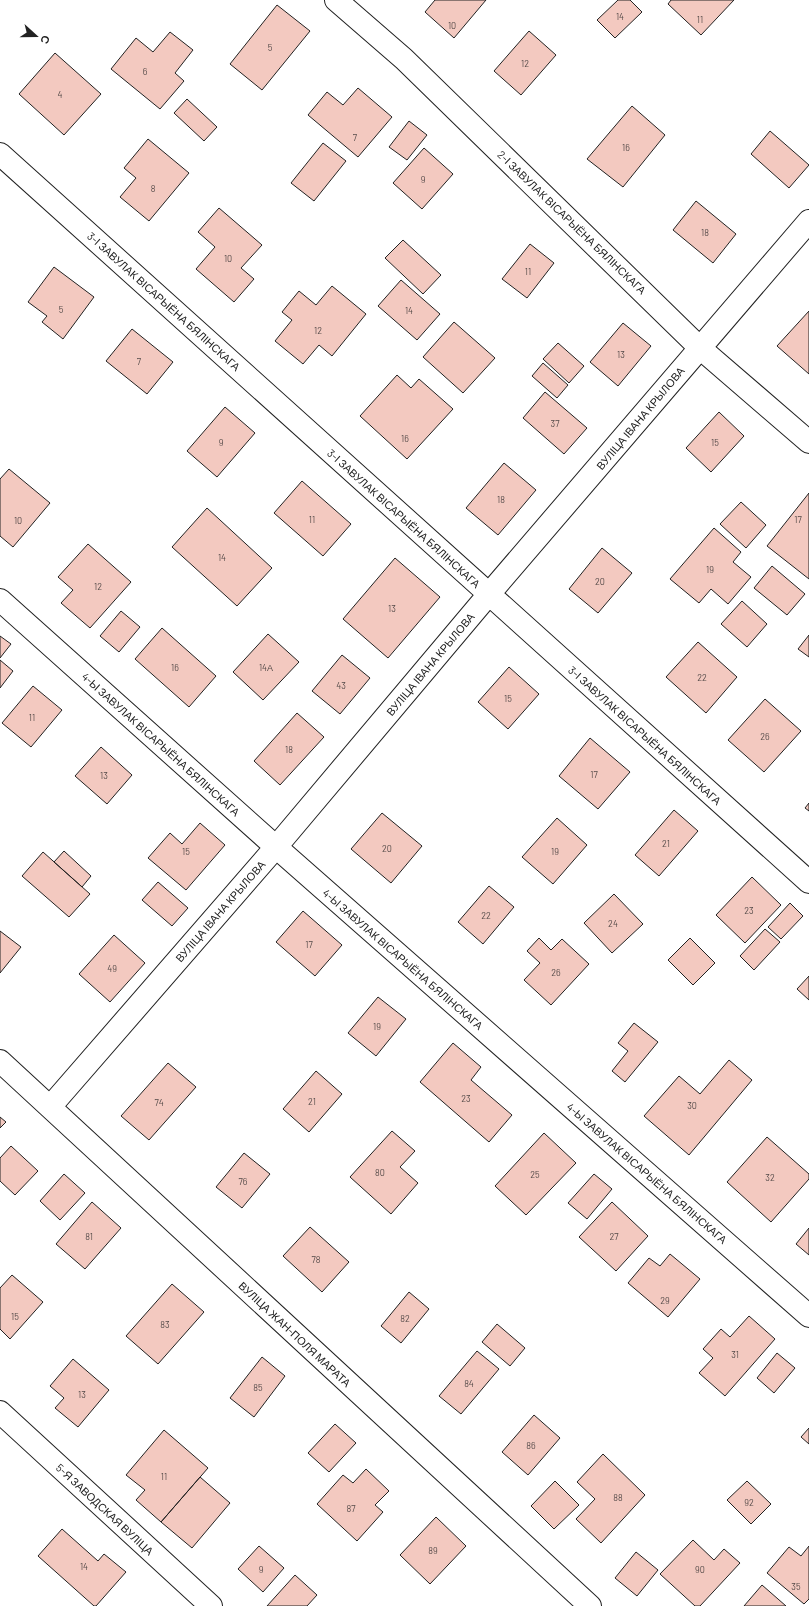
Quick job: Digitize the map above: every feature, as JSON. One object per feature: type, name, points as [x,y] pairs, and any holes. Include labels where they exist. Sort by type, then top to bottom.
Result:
[{"type":"street","name":"2-І ЗАВУЛАК ВІСАРЫЁНА БЯЛІНСКАГА","points":[[336,0],[404,59],[700,348],[809,442]]},
{"type":"street","name":"3-І ЗАВУЛАК ВІСАРЫЁНА БЯЛІНСКАГА","points":[[0,154],[809,882]]},
{"type":"street","name":"ВУЛІЦА ІВАНА КРЫЛОВА","points":[[50,1106],[276,847],[489,594],[809,221]]},
{"type":"street","name":"4-Ы ЗАВУЛАК ВІСАРЫЁНА БЯЛІНСКАГА","points":[[0,600],[276,847],[809,1316]]},
{"type":"street","name":"ВУЛІЦА ЖАН-ПОЛЯ МАРАТА","points":[[0,1061],[590,1606]]},
{"type":"street","name":"5-Я ЗАВОДСКАЯ ВУЛІЦА","points":[[0,1412],[211,1606]]},
{"type":"building","points":[[435,0],[486,0],[454,38],[425,12]]},
{"type":"building","points":[[618,0],[630,0],[642,12],[615,38],[597,20]]},
{"type":"building","points":[[671,0],[734,0],[701,35],[668,4]]},
{"type":"building","points":[[277,5],[310,31],[262,90],[230,64]]},
{"type":"building","points":[[529,31],[556,55],[521,95],[494,71]]},
{"type":"building","points":[[170,32],[193,50],[175,73],[184,81],[160,109],[111,69],[136,38],[153,52]]},
{"type":"building","points":[[55,53],[101,94],[64,135],[19,94]]},
{"type":"building","points":[[358,88],[392,117],[358,157],[308,115],[327,92],[343,105]]},
{"type":"building","points":[[187,99],[217,127],[204,141],[174,113]]},
{"type":"building","points":[[632,106],[665,135],[623,187],[587,159]]},
{"type":"building","points":[[409,121],[427,135],[407,160],[389,147]]},
{"type":"building","points":[[770,131],[809,165],[789,188],[751,154]]},
{"type":"building","points":[[148,139],[189,173],[149,221],[120,197],[136,178],[124,168]]},
{"type":"building","points":[[323,143],[346,161],[314,201],[291,183]]},
{"type":"building","points":[[424,148],[453,174],[422,209],[393,183]]},
{"type":"building","points":[[696,201],[736,234],[713,263],[673,230]]},
{"type":"building","points":[[219,208],[262,245],[241,268],[254,279],[234,302],[196,269],[215,247],[198,232]]},
{"type":"building","points":[[403,240],[441,275],[423,294],[385,258]]},
{"type":"building","points":[[530,244],[554,263],[527,298],[502,279]]},
{"type":"building","points":[[54,267],[94,297],[63,339],[42,322],[47,316],[28,302]]},
{"type":"building","points":[[401,280],[440,314],[417,340],[378,306]]},
{"type":"building","points":[[332,286],[366,314],[332,356],[319,345],[303,364],[275,341],[292,320],[282,312],[299,291],[316,305]]},
{"type":"building","points":[[809,311],[809,374],[777,346]]},
{"type":"building","points":[[454,322],[495,358],[463,393],[423,357]]},
{"type":"building","points":[[623,323],[651,346],[618,386],[590,362]]},
{"type":"building","points":[[132,329],[173,362],[147,394],[106,361]]},
{"type":"building","points":[[558,343],[584,366],[569,383],[543,359]]},
{"type":"building","points":[[543,363],[568,385],[557,398],[532,376]]},
{"type":"building","points":[[397,375],[411,388],[419,379],[453,409],[407,459],[360,416]]},
{"type":"building","points":[[545,392],[587,428],[564,454],[523,418]]},
{"type":"building","points":[[225,407],[255,433],[217,477],[187,451]]},
{"type":"building","points":[[719,412],[744,436],[711,472],[686,448]]},
{"type":"building","points":[[504,463],[536,490],[498,535],[466,508]]},
{"type":"building","points":[[9,469],[50,503],[13,547],[0,536],[0,479]]},
{"type":"building","points":[[302,481],[351,524],[323,556],[274,513]]},
{"type":"building","points":[[809,493],[809,579],[767,546]]},
{"type":"building","points":[[741,502],[766,525],[746,548],[720,524]]},
{"type":"building","points":[[207,508],[272,568],[237,606],[172,547]]},
{"type":"building","points":[[714,528],[741,552],[733,562],[751,577],[728,604],[711,589],[699,603],[670,579]]},
{"type":"building","points":[[88,544],[131,582],[90,628],[61,603],[73,590],[58,577]]},
{"type":"building","points":[[602,548],[632,573],[598,613],[569,589]]},
{"type":"building","points":[[395,558],[440,597],[388,658],[343,619]]},
{"type":"building","points":[[772,566],[805,594],[787,615],[754,588]]},
{"type":"building","points":[[742,601],[767,624],[747,647],[721,624]]},
{"type":"building","points":[[121,611],[140,627],[119,652],[100,636]]},
{"type":"building","points":[[162,628],[216,676],[189,707],[135,659]]},
{"type":"building","points":[[268,634],[299,662],[263,700],[233,672]]},
{"type":"building","points":[[809,635],[809,657],[798,649]]},
{"type":"building","points":[[0,636],[11,644],[0,658]]},
{"type":"building","points":[[698,642],[737,677],[706,713],[666,677]]},
{"type":"building","points":[[342,655],[370,678],[340,714],[312,691]]},
{"type":"building","points":[[0,660],[13,671],[0,688]]},
{"type":"building","points":[[509,667],[539,694],[508,729],[478,702]]},
{"type":"building","points":[[33,686],[62,710],[31,747],[2,723]]},
{"type":"building","points":[[765,699],[801,731],[764,772],[728,740]]},
{"type":"building","points":[[297,713],[324,737],[280,785],[254,761]]},
{"type":"building","points":[[590,738],[630,772],[598,809],[559,776]]},
{"type":"building","points":[[101,747],[132,775],[107,804],[75,776]]},
{"type":"building","points":[[809,803],[809,811],[805,808]]},
{"type":"building","points":[[674,810],[698,831],[659,876],[635,855]]},
{"type":"building","points":[[382,813],[422,846],[391,883],[351,849]]},
{"type":"building","points":[[557,818],[587,845],[553,884],[522,857]]},
{"type":"building","points":[[200,823],[225,845],[186,890],[148,858],[170,833],[182,844]]},
{"type":"building","points":[[64,851],[91,876],[82,887],[54,862]]},
{"type":"building","points":[[43,852],[90,894],[69,917],[22,876]]},
{"type":"building","points":[[752,877],[781,905],[745,943],[716,915]]},
{"type":"building","points":[[158,882],[188,908],[172,926],[142,900]]},
{"type":"building","points":[[489,886],[514,907],[483,944],[458,922]]},
{"type":"building","points":[[614,894],[643,924],[612,953],[584,923]]},
{"type":"building","points":[[790,903],[803,916],[781,939],[768,927]]},
{"type":"building","points":[[303,911],[342,945],[315,976],[276,942]]},
{"type":"building","points":[[765,929],[780,942],[754,970],[740,956]]},
{"type":"building","points":[[0,931],[21,947],[0,973]]},
{"type":"building","points":[[114,935],[145,963],[110,1002],[79,974]]},
{"type":"building","points":[[539,938],[551,950],[562,939],[589,964],[551,1005],[524,980],[540,963],[527,951]]},
{"type":"building","points":[[690,938],[715,963],[693,985],[668,960]]},
{"type":"building","points":[[809,976],[809,1000],[797,989]]},
{"type":"building","points":[[378,997],[406,1019],[376,1056],[348,1033]]},
{"type":"building","points":[[634,1023],[658,1042],[625,1082],[612,1071],[628,1051],[618,1043]]},
{"type":"building","points":[[453,1043],[481,1067],[471,1080],[512,1115],[489,1142],[420,1082]]},
{"type":"building","points":[[729,1060],[752,1080],[689,1155],[644,1116],[679,1076],[700,1094]]},
{"type":"building","points":[[168,1063],[196,1087],[149,1140],[121,1116]]},
{"type":"building","points":[[316,1071],[342,1094],[309,1132],[283,1109]]},
{"type":"building","points":[[0,1117],[6,1122],[0,1128]]},
{"type":"building","points":[[392,1131],[415,1151],[400,1167],[418,1183],[391,1214],[350,1177]]},
{"type":"building","points":[[544,1133],[576,1163],[526,1215],[495,1186]]},
{"type":"building","points":[[767,1137],[809,1174],[809,1179],[771,1222],[727,1182]]},
{"type":"building","points":[[11,1146],[38,1171],[15,1195],[0,1181],[0,1158]]},
{"type":"building","points":[[244,1153],[270,1174],[242,1208],[216,1187]]},
{"type":"building","points":[[64,1174],[85,1193],[60,1220],[40,1201]]},
{"type":"building","points":[[594,1174],[612,1189],[587,1219],[568,1203]]},
{"type":"building","points":[[92,1202],[121,1228],[85,1269],[56,1244]]},
{"type":"building","points":[[612,1202],[648,1236],[616,1271],[579,1237]]},
{"type":"building","points":[[310,1227],[349,1262],[322,1292],[283,1256]]},
{"type":"building","points":[[809,1228],[809,1255],[796,1244]]},
{"type":"building","points":[[670,1254],[700,1279],[668,1317],[628,1283],[649,1258],[660,1266]]},
{"type":"building","points":[[12,1275],[43,1302],[10,1339],[0,1329],[0,1288]]},
{"type":"building","points":[[172,1284],[204,1312],[158,1364],[126,1336]]},
{"type":"building","points":[[409,1292],[429,1309],[401,1343],[381,1326]]},
{"type":"building","points":[[749,1316],[775,1339],[725,1396],[699,1373],[713,1358],[703,1349],[721,1329],[730,1337]]},
{"type":"building","points":[[497,1324],[525,1348],[510,1366],[482,1342]]},
{"type":"building","points":[[477,1351],[499,1369],[461,1414],[439,1396]]},
{"type":"building","points":[[777,1353],[795,1368],[774,1393],[757,1378]]},
{"type":"building","points":[[262,1357],[285,1376],[254,1417],[230,1398]]},
{"type":"building","points":[[73,1359],[109,1390],[78,1427],[55,1408],[64,1398],[50,1386]]},
{"type":"building","points":[[534,1415],[560,1438],[528,1475],[502,1452]]},
{"type":"building","points":[[335,1424],[356,1443],[329,1472],[308,1453]]},
{"type":"building","points":[[809,1428],[809,1444],[801,1437]]},
{"type":"building","points":[[164,1430],[208,1468],[161,1522],[136,1500],[145,1490],[126,1475]]},
{"type":"building","points":[[603,1454],[645,1495],[601,1543],[576,1519],[595,1499],[577,1482]]},
{"type":"building","points":[[366,1469],[389,1491],[375,1505],[383,1512],[357,1541],[317,1504],[343,1475],[353,1483]]},
{"type":"building","points":[[200,1477],[230,1503],[192,1548],[161,1522]]},
{"type":"building","points":[[555,1481],[579,1505],[554,1529],[531,1506]]},
{"type":"building","points":[[747,1481],[771,1504],[751,1524],[727,1500]]},
{"type":"building","points":[[436,1517],[466,1546],[430,1584],[400,1555]]},
{"type":"building","points":[[62,1529],[98,1561],[104,1554],[126,1572],[96,1606],[94,1606],[38,1556]]},
{"type":"building","points":[[693,1540],[714,1560],[724,1549],[740,1563],[700,1606],[695,1606],[660,1574]]},
{"type":"building","points":[[259,1546],[284,1568],[263,1592],[238,1569]]},
{"type":"building","points":[[809,1546],[809,1599],[804,1604],[767,1573],[789,1547],[801,1556]]},
{"type":"building","points":[[636,1552],[658,1570],[637,1596],[615,1578]]},
{"type":"building","points":[[295,1575],[317,1595],[307,1606],[267,1606]]},
{"type":"building","points":[[762,1585],[786,1606],[744,1606]]}]
